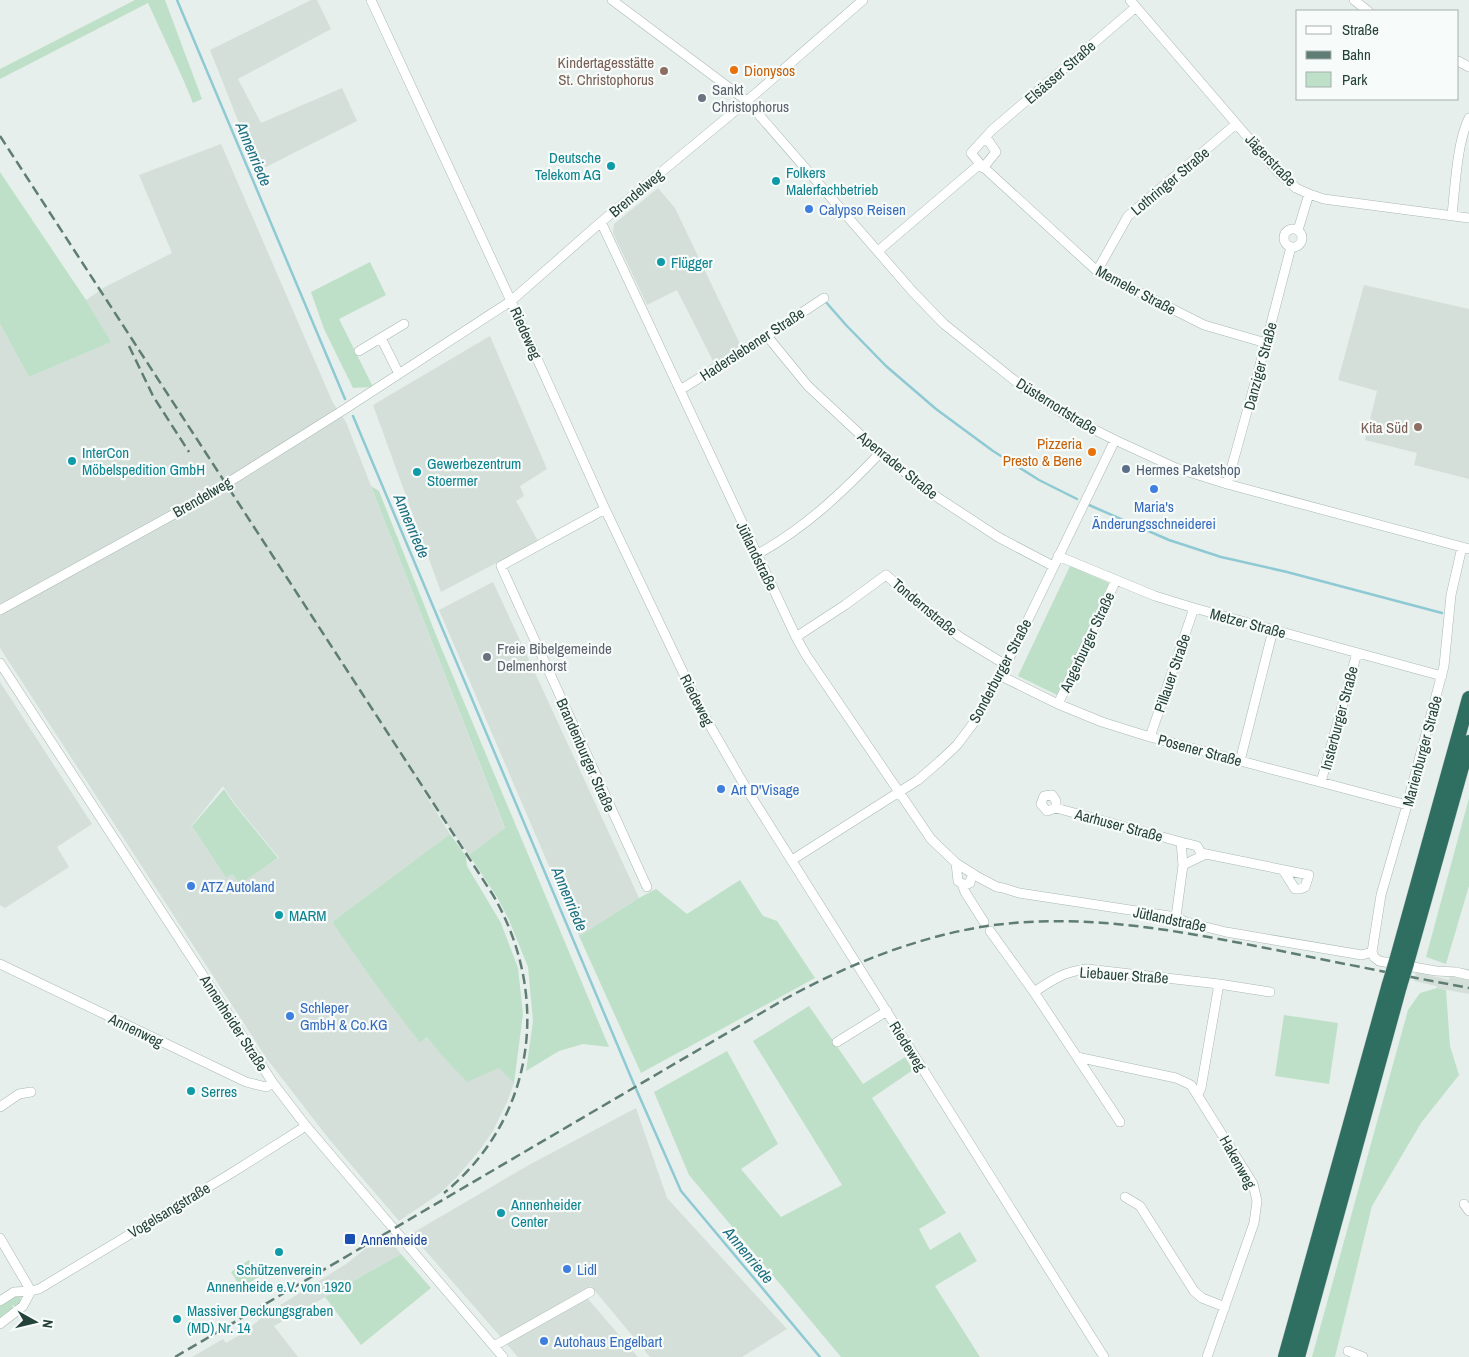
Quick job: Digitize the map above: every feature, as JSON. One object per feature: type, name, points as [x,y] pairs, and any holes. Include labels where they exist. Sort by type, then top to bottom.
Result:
[{"type":"highway","points":[[1298,1357],[1469,698]]},
{"type":"highway","points":[[1401,962],[1469,742]]},
{"type":"highway","points":[[1285,1357],[1395,985]]},
{"type":"street","name":"Riedeweg","points":[[371,0],[605,509],[701,710],[728,758],[1104,1357]]},
{"type":"street","name":"Brendelweg","points":[[0,610],[204,497],[349,407],[511,301],[863,0]]},
{"type":"street","points":[[1354,0],[1367,10]]},
{"type":"street","name":"Düsternortstraße","points":[[615,1],[747,101],[913,292],[944,324],[1024,388],[1069,417],[1176,468],[1227,484],[1466,548]]},
{"type":"street","name":"Jägerstraße","points":[[1133,3],[1236,124],[1281,175],[1296,188],[1308,194],[1336,201],[1469,218]]},
{"type":"street","name":"Elsässer Straße","points":[[982,166],[971,153],[986,137],[1133,3]]},
{"type":"street","points":[[1452,215],[1461,144],[1469,118]]},
{"type":"street","name":"Lothringer Straße","points":[[1097,271],[1128,216],[1236,124]]},
{"type":"street","points":[[878,251],[982,166],[996,152],[986,137]]},
{"type":"street","name":"Memeler Straße","points":[[982,166],[1097,271],[1204,325],[1266,343]]},
{"type":"street","name":"Danziger Straße","points":[[1298,230],[1308,194]]},
{"type":"street","name":"Jütlandstraße","points":[[602,222],[756,555],[796,637],[806,655],[931,839],[956,863],[997,887],[1019,893],[1176,917],[1186,922],[1226,932],[1362,955],[1372,952]]},
{"type":"street","name":"Danziger Straße","points":[[1298,230],[1303,237],[1302,243],[1297,247],[1291,247],[1287,245],[1284,236],[1288,231],[1298,230]]},
{"type":"street","name":"Danziger Straße","points":[[1227,484],[1291,247]]},
{"type":"street","name":"Haderslebener Straße","points":[[680,390],[824,298]]},
{"type":"street","points":[[358,351],[404,324]]},
{"type":"street","name":"Apenrader Straße","points":[[767,336],[808,386],[880,453],[937,498],[998,537],[1053,566]]},
{"type":"street","points":[[381,338],[399,374]]},
{"type":"street","name":"Sonderburger Straße","points":[[792,860],[918,780],[957,745],[975,721],[1006,665],[1115,440]]},
{"type":"street","points":[[756,555],[798,529],[849,486],[880,453]]},
{"type":"street","name":"Brandenburger Straße","points":[[605,509],[501,566],[647,887]]},
{"type":"street","name":"Marienburger Straße","points":[[1372,952],[1381,895],[1442,676],[1451,595],[1466,548]]},
{"type":"street","name":"Metzer Straße","points":[[1058,556],[1155,596],[1442,676]]},
{"type":"street","name":"Tondernstraße","points":[[796,637],[886,575],[941,623],[1006,665]]},
{"type":"street","name":"Angerburger Straße","points":[[1058,704],[1116,580]]},
{"type":"street","name":"Pillauer Straße","points":[[1150,737],[1194,608]]},
{"type":"street","points":[[1240,761],[1273,630]]},
{"type":"street","name":"Insterburger Straße","points":[[1321,782],[1357,653]]},
{"type":"street","name":"Annenheider Straße","points":[[0,663],[273,1082],[306,1126],[503,1357]]},
{"type":"street","name":"Posener Straße","points":[[1000,676],[1058,704],[1102,722],[1150,737],[1407,805]]},
{"type":"street","name":"Aarhuser Straße","points":[[1056,808],[1197,846],[1200,853],[1283,870]]},
{"type":"street","name":"Aarhuser Straße","points":[[1176,917],[1183,865],[1181,842]]},
{"type":"street","points":[[1183,865],[1206,854]]},
{"type":"street","points":[[956,863],[958,881],[962,884],[984,922]]},
{"type":"street","points":[[962,884],[970,883],[972,873]]},
{"type":"street","points":[[990,931],[1034,992],[1120,1122]]},
{"type":"street","points":[[1372,952],[1379,961],[1469,975]]},
{"type":"street","name":"Annenweg","points":[[0,964],[246,1082],[266,1087],[273,1082]]},
{"type":"street","name":"Liebauer Straße","points":[[1034,992],[1061,974],[1073,970],[1087,969],[1219,984],[1270,992]]},
{"type":"street","points":[[1198,1094],[1201,1088],[1219,984]]},
{"type":"street","points":[[837,1042],[887,1011]]},
{"type":"street","name":"Hakenweg","points":[[1077,1057],[1176,1078],[1191,1085],[1253,1184],[1258,1201],[1254,1223],[1207,1357]]},
{"type":"street","points":[[0,1107],[19,1094],[31,1092]]},
{"type":"street","name":"Vogelsangstraße","points":[[0,1301],[14,1292],[39,1289],[306,1126]]},
{"type":"street","points":[[1125,1197],[1140,1206],[1194,1291],[1202,1298],[1225,1307]]},
{"type":"street","points":[[0,1238],[31,1291]]},
{"type":"street","name":"Vogelsangstraße","points":[[0,1324],[23,1306],[31,1291]]},
{"type":"street","points":[[494,1346],[590,1292]]},
{"type":"street","points":[[1348,1351],[1363,1357]]},
{"type":"shaded area","points":[[311,0],[317,0],[331,29],[238,79],[261,123],[342,88],[357,121],[258,171],[210,50]]},
{"type":"shaded area","points":[[221,144],[333,403],[346,422],[505,829],[469,855],[422,789],[450,834],[332,922],[420,1043],[427,1037],[437,1050],[500,1068],[514,1083],[493,1131],[479,1151],[456,1178],[439,1194],[399,1221],[329,1139],[267,1059],[0,648],[0,324],[29,377],[110,342],[86,300],[105,287],[172,253],[139,175]],"holes":[[[223,786],[235,804],[279,858],[225,892],[239,883],[232,874],[226,878],[192,826],[189,829]]]},
{"type":"shaded area","points":[[658,188],[675,208],[741,346],[714,363],[677,290],[647,305],[613,233],[614,224]]},
{"type":"shaded area","points":[[1364,285],[1469,309],[1469,479],[1414,465],[1417,453],[1365,440],[1377,391],[1338,380]]},
{"type":"shaded area","points":[[490,336],[547,469],[520,486],[524,496],[516,501],[538,541],[441,592],[373,405]]},
{"type":"shaded area","points":[[493,582],[639,898],[579,936],[439,610]]},
{"type":"shaded area","points":[[0,682],[92,824],[57,847],[69,867],[5,908],[0,905]]},
{"type":"shaded area","points":[[1416,972],[1449,980],[1450,976],[1469,980],[1469,994],[1437,988],[1436,986],[1414,981]]},
{"type":"shaded area","points":[[636,1108],[667,1198],[787,1329],[742,1357],[650,1357],[591,1286],[582,1292],[638,1357],[518,1357],[411,1234],[527,1166]]},
{"type":"shaded area","points":[[388,1237],[401,1254],[274,1326],[298,1357],[192,1357],[223,1339],[226,1343],[246,1331],[266,1314],[346,1264],[365,1249]]},
{"type":"green space","points":[[135,0],[165,0],[202,99],[193,103],[148,3],[0,79],[0,69]]},
{"type":"green space","points":[[0,172],[86,300],[111,342],[29,377],[0,324]]},
{"type":"green space","points":[[370,262],[386,295],[339,319],[373,387],[353,388],[324,329],[311,292]]},
{"type":"green space","points":[[371,486],[379,491],[440,645],[609,1047],[583,1044],[559,1051],[526,1071],[533,1021],[528,967],[509,920],[497,897],[469,855],[505,828]]},
{"type":"green space","points":[[1070,566],[1109,583],[1059,696],[1018,676]]},
{"type":"green space","points":[[224,789],[278,858],[240,884],[232,874],[226,878],[192,826]]},
{"type":"green space","points":[[1469,798],[1469,886],[1446,964],[1426,957]]},
{"type":"green space","points":[[450,834],[466,856],[467,866],[501,923],[518,968],[523,1014],[514,1083],[499,1068],[467,1082],[427,1037],[420,1043],[332,922]]},
{"type":"green space","points":[[740,880],[763,916],[777,921],[815,978],[641,1073],[579,936],[656,889],[687,914]]},
{"type":"green space","points":[[1437,988],[1446,990],[1450,1046],[1459,1075],[1421,1123],[1372,1206],[1335,1357],[1312,1357],[1408,1010],[1420,993]]},
{"type":"green space","points":[[809,1006],[863,1084],[905,1057],[913,1070],[872,1098],[946,1213],[919,1229],[930,1250],[960,1232],[977,1261],[935,1286],[980,1357],[841,1357],[689,1175],[654,1092],[727,1051],[778,1144],[741,1169],[781,1217],[842,1185],[753,1041]]},
{"type":"green space","points":[[1284,1015],[1338,1023],[1329,1084],[1275,1076]]},
{"type":"green space","points":[[401,1254],[431,1288],[361,1345],[325,1297]]},
{"type":"green space","points":[[249,1260],[260,1276],[241,1288],[231,1272]]},
{"type":"green space","points":[[15,1294],[19,1294],[22,1301],[0,1320],[0,1304]]},
{"type":"waterway","name":"Annenriede","points":[[177,0],[345,399]]},
{"type":"waterway","points":[[825,301],[886,366],[936,409],[993,451],[1039,480],[1077,499]]},
{"type":"waterway","name":"Annenriede","points":[[353,416],[633,1082],[681,1191],[820,1357]]},
{"type":"waterway","points":[[1089,505],[1169,540],[1221,557],[1287,572],[1442,613]]},
{"type":"railway","points":[[0,136],[493,895],[511,933],[523,973],[527,1013],[525,1053],[515,1092],[499,1129],[475,1163],[444,1193]]},
{"type":"railway","points":[[129,346],[153,396],[189,452]]},
{"type":"railway","points":[[175,1357],[785,999],[857,964],[934,937],[987,926],[1024,922],[1096,922],[1204,936],[1469,988]]},
{"type":"place","name":"Dionysos","points":[[734,70]]},
{"type":"place","name":"Kindertagesstätte St. Christophorus","points":[[664,71]]},
{"type":"place","name":"Sankt Christophorus","points":[[702,98]]},
{"type":"place","name":"Deutsche Telekom AG","points":[[611,166]]},
{"type":"place","name":"Folkers Malerfachbetrieb","points":[[776,181]]},
{"type":"place","name":"Calypso Reisen","points":[[809,209]]},
{"type":"place","name":"Flügger","points":[[661,262]]},
{"type":"place","name":"Kita Süd","points":[[1418,427]]},
{"type":"place","name":"Pizzeria Presto & Bene","points":[[1092,452]]},
{"type":"place","name":"InterCon Möbelspedition GmbH","points":[[72,461]]},
{"type":"place","name":"Hermes Paketshop","points":[[1126,469]]},
{"type":"place","name":"Gewerbezentrum Stoermer","points":[[417,472]]},
{"type":"place","name":"Maria's Änderungsschneiderei","points":[[1154,489]]},
{"type":"place","name":"Freie Bibelgemeinde Delmenhorst","points":[[487,657]]},
{"type":"place","name":"Art D'Visage","points":[[721,789]]},
{"type":"place","name":"ATZ Autoland","points":[[191,886]]},
{"type":"place","name":"MARM","points":[[279,915]]},
{"type":"place","name":"Schleper GmbH & Co.KG","points":[[290,1016]]},
{"type":"place","name":"Serres","points":[[191,1091]]},
{"type":"place","name":"Annenheider Center","points":[[501,1213]]},
{"type":"place","name":"Annenheide","points":[[350,1239]]},
{"type":"place","name":"Schützenverein Annenheide e.V. von 1920","points":[[279,1252]]},
{"type":"place","name":"Lidl","points":[[567,1269]]},
{"type":"place","name":"Massiver Deckungsgraben (MD) Nr. 14","points":[[177,1319]]},
{"type":"place","name":"Autohaus Engelbart","points":[[544,1341]]}]
